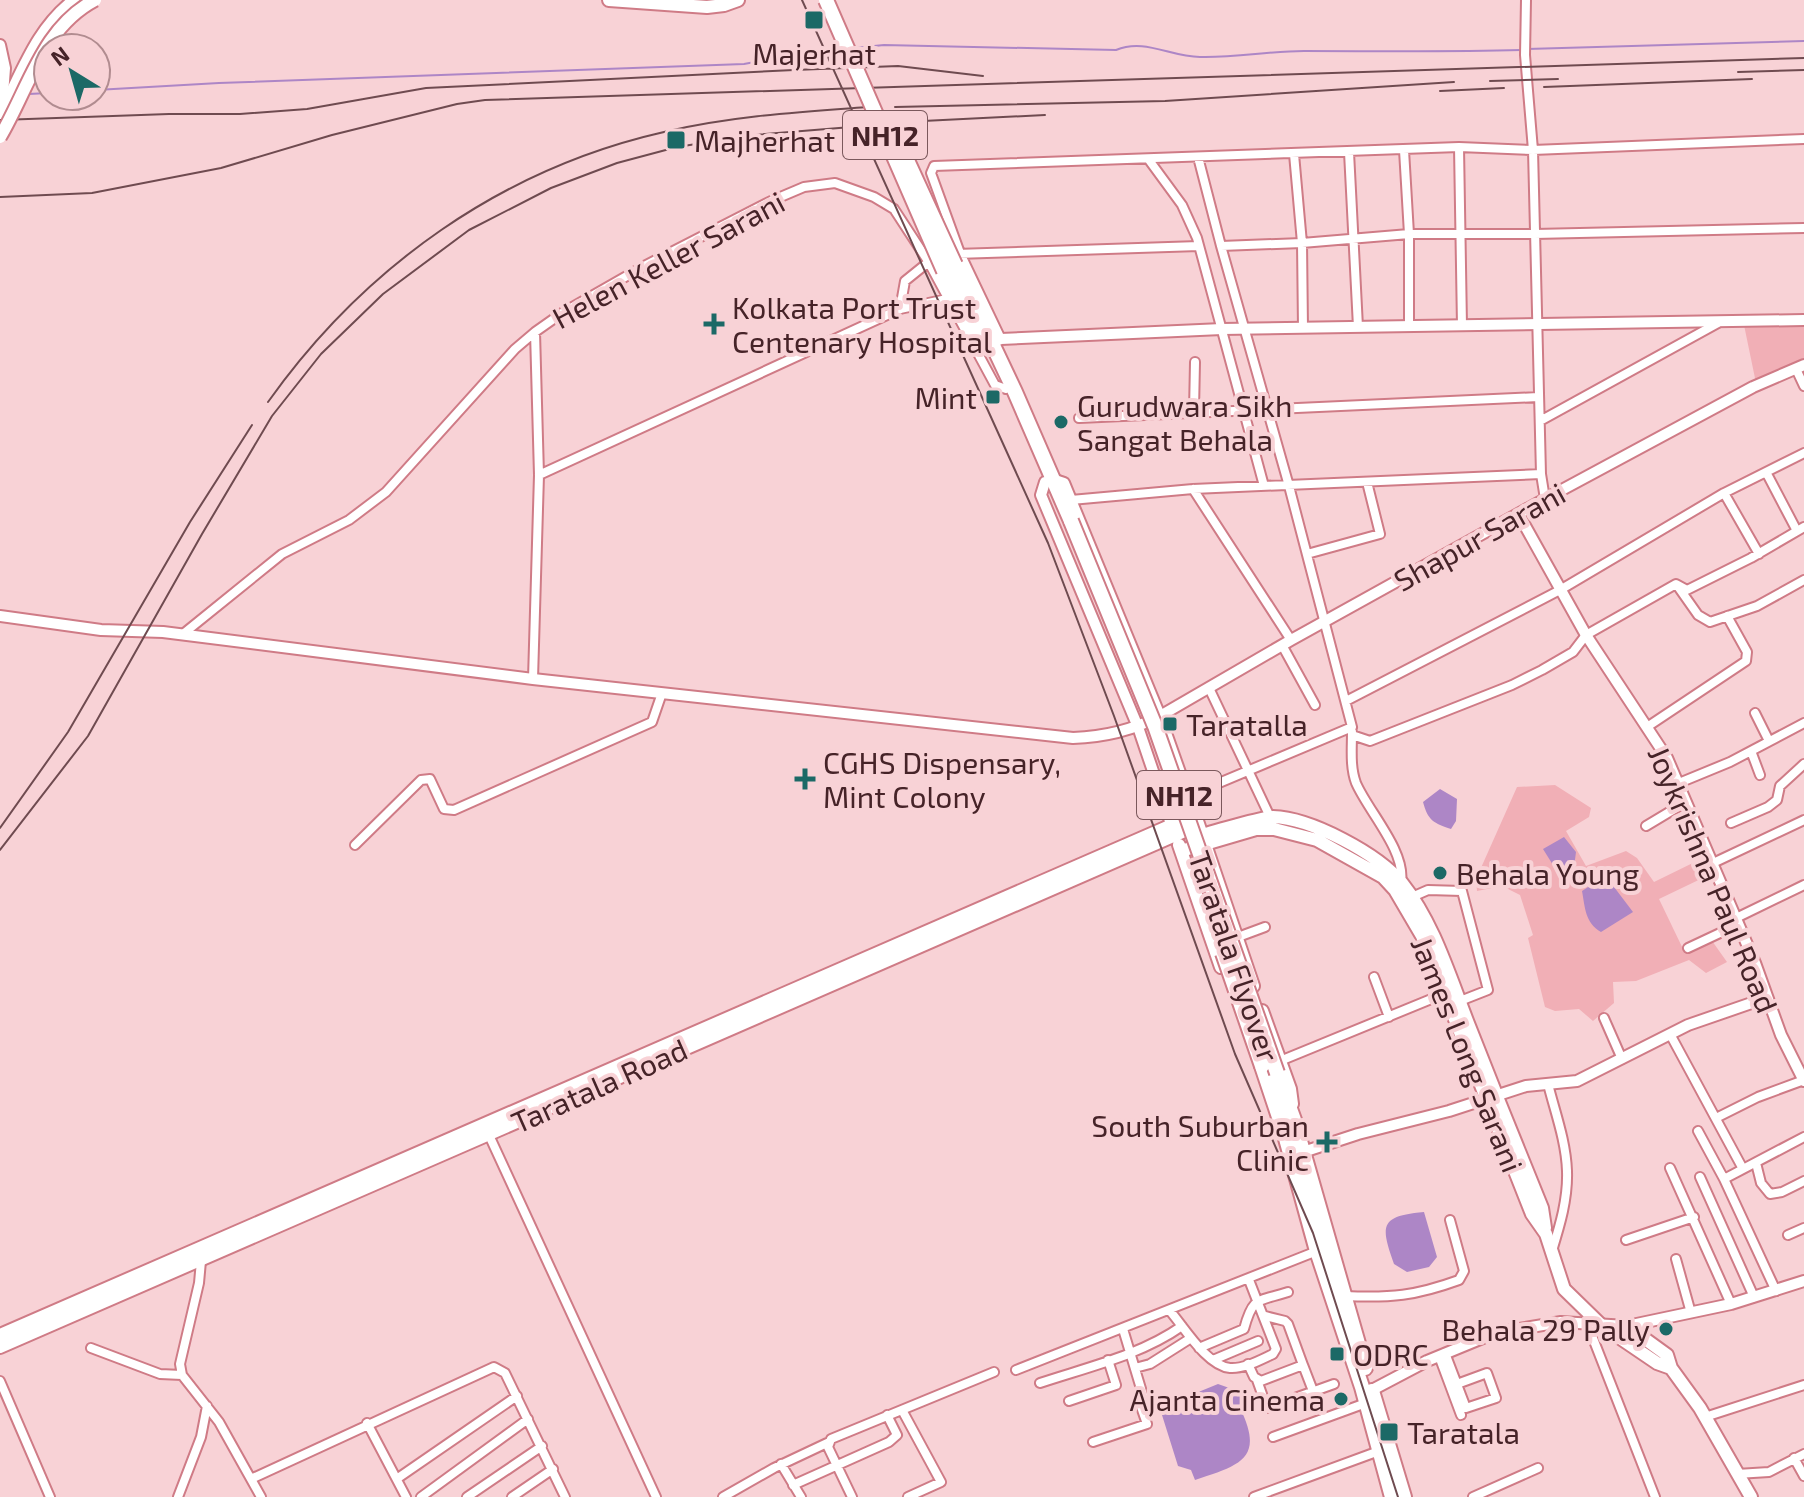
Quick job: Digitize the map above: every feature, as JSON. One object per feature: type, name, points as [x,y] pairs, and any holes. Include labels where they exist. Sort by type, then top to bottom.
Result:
[{"type":"highway","name":"NH12","points":[[826,0],[992,342],[1049,481]]},
{"type":"highway","name":"NH12","points":[[835,0],[953,263]]},
{"type":"highway","name":"NH12","points":[[992,342],[1006,389],[1049,481]]},
{"type":"highway","name":"Taratala Flyover","points":[[1049,481],[1146,724],[1262,1066],[1288,1122]]},
{"type":"highway","name":"Taratala Flyover","points":[[1065,520],[1155,726],[1278,1067],[1288,1122]]},
{"type":"highway","name":"NH12","points":[[1288,1122],[1344,1296],[1392,1497]]},
{"type":"highway","name":"NH12","points":[[1297,1154],[1317,1251],[1404,1497]]},
{"type":"main road","points":[[1,115],[39,38],[58,14],[75,0]]},
{"type":"main road","points":[[0,137],[53,35],[72,15],[95,0]]},
{"type":"main road","points":[[609,0],[707,7],[734,0]]},
{"type":"main road","points":[[0,1335],[206,1254],[1143,836],[1177,840],[1200,830],[1256,829],[1273,822],[1308,825],[1334,843],[1366,853],[1387,868],[1412,897],[1424,917],[1493,1098],[1542,1208],[1546,1234],[1564,1289],[1601,1325],[1657,1363],[1671,1368]]},
{"type":"main road","points":[[1200,830],[1238,937],[1278,1067]]},
{"type":"main road","points":[[1177,840],[1200,830]]},
{"type":"main road","points":[[1177,840],[1272,1113],[1288,1122]]},
{"type":"main road","name":"Taratala Road","points":[[0,1347],[206,1254],[1113,861],[1177,840]]},
{"type":"main road","name":"James Long Sarani","points":[[1334,843],[1383,877],[1395,890],[1453,995]]},
{"type":"main road","points":[[1627,1326],[1667,1355],[1671,1368],[1705,1417],[1751,1497]]},
{"type":"street","points":[[1526,0],[1524,27],[1533,150],[1538,397],[1545,499]]},
{"type":"street","points":[[0,45],[5,68],[1,115]]},
{"type":"street","points":[[953,263],[931,173],[934,166],[1459,147],[1533,150],[1804,139]]},
{"type":"street","points":[[1459,147],[1462,326]]},
{"type":"street","points":[[1404,150],[1409,234],[1409,327]]},
{"type":"street","points":[[1349,152],[1358,327]]},
{"type":"street","points":[[1294,154],[1302,243],[1303,328]]},
{"type":"street","points":[[1198,157],[1346,701],[1356,783],[1401,865],[1401,882]]},
{"type":"street","points":[[1149,160],[1182,205],[1199,246],[1264,486]]},
{"type":"street","name":"Helen Keller Sarani","points":[[533,679],[539,475],[535,332],[646,265],[804,187],[835,183],[848,185],[894,209],[928,261],[995,385],[1006,389]]},
{"type":"street","points":[[1221,246],[1409,234],[1804,228]]},
{"type":"street","points":[[900,309],[905,281],[928,261],[953,263],[1199,246]]},
{"type":"street","points":[[539,475],[900,309],[947,299]]},
{"type":"street","points":[[992,342],[1222,329],[1804,320]]},
{"type":"street","points":[[1540,421],[1718,323]]},
{"type":"street","points":[[183,634],[282,554],[349,520],[386,492],[515,349],[535,332]]},
{"type":"street","points":[[1194,411],[1195,362]]},
{"type":"street","points":[[1800,367],[1804,386]]},
{"type":"street","name":"Shapur Sarani","points":[[0,616],[101,630],[183,634],[533,679],[1073,738],[1138,727],[1160,716],[1545,499],[1753,387],[1800,367]]},
{"type":"street","points":[[1079,418],[1538,397]]},
{"type":"street","points":[[1346,701],[1560,590],[1724,493],[1804,453]]},
{"type":"street","points":[[1676,584],[1687,590],[1759,554],[1800,529],[1766,472]]},
{"type":"street","points":[[1071,500],[1193,489],[1541,474]]},
{"type":"street","points":[[1177,840],[1138,727],[1041,495],[1049,481],[1064,483],[1160,716],[1200,830]]},
{"type":"street","points":[[1307,554],[1380,534],[1367,482]]},
{"type":"street","points":[[1193,489],[1287,642],[1315,705]]},
{"type":"street","points":[[1724,493],[1759,554]]},
{"type":"street","name":"Joykrishna Paul Road","points":[[1519,515],[1586,635],[1647,727],[1679,783],[1755,963],[1781,1035],[1804,1080]]},
{"type":"street","points":[[1676,584],[1698,615],[1710,622],[1757,606],[1804,580]]},
{"type":"street","points":[[1188,796],[1352,731],[1370,741],[1512,685],[1573,652],[1586,635],[1676,584]]},
{"type":"street","points":[[1647,727],[1746,661],[1747,652],[1727,616]]},
{"type":"street","points":[[1209,688],[1273,822]]},
{"type":"street","points":[[355,845],[421,780],[430,779],[444,809],[454,810],[652,722],[662,693]]},
{"type":"street","points":[[1755,713],[1769,741]]},
{"type":"street","points":[[1679,783],[1804,723]]},
{"type":"street","points":[[1751,751],[1760,775]]},
{"type":"street","points":[[1731,823],[1777,800],[1780,786],[1804,764]]},
{"type":"street","points":[[1646,826],[1686,802]]},
{"type":"street","points":[[1711,864],[1804,820]]},
{"type":"street","points":[[1688,948],[1804,885]]},
{"type":"street","points":[[1278,1067],[1389,1017],[1453,995],[1488,990],[1462,891],[1428,890],[1412,897]]},
{"type":"street","points":[[1238,937],[1265,927]]},
{"type":"street","points":[[1374,977],[1389,1017]]},
{"type":"street","points":[[1297,1154],[1526,1086],[1577,1081],[1713,1015],[1766,998]]},
{"type":"street","points":[[1604,1018],[1622,1059]]},
{"type":"street","points":[[1670,1034],[1743,1169]]},
{"type":"street","points":[[1716,1118],[1758,1097],[1804,1080]]},
{"type":"street","points":[[1548,1084],[1563,1138],[1567,1171],[1562,1219],[1552,1254]]},
{"type":"street","points":[[1698,1131],[1776,1291]]},
{"type":"street","points":[[488,1133],[656,1497]]},
{"type":"street","points":[[1724,1179],[1804,1137]]},
{"type":"street","points":[[1756,1163],[1761,1183],[1770,1194],[1782,1192],[1804,1181]]},
{"type":"street","points":[[1670,1168],[1731,1304]]},
{"type":"street","points":[[1700,1177],[1754,1297]]},
{"type":"street","points":[[1626,1240],[1694,1217]]},
{"type":"street","points":[[1344,1296],[1391,1298],[1433,1290],[1459,1280],[1464,1271],[1450,1220]]},
{"type":"street","points":[[1788,1235],[1804,1228]]},
{"type":"street","points":[[1016,1370],[1317,1251]]},
{"type":"street","points":[[206,1254],[180,1364],[182,1375],[207,1406],[253,1478],[261,1497]]},
{"type":"street","points":[[1676,1259],[1691,1313]]},
{"type":"street","points":[[1170,1311],[1199,1348],[1213,1360],[1229,1368],[1248,1364],[1275,1352],[1276,1346],[1249,1280]]},
{"type":"street","points":[[1273,1437],[1369,1396],[1442,1355],[1483,1337],[1520,1327],[1561,1322],[1627,1326],[1731,1304],[1804,1281]]},
{"type":"street","points":[[1199,1348],[1244,1329],[1247,1311],[1259,1302],[1288,1292]]},
{"type":"street","points":[[1265,1316],[1288,1324],[1313,1391]]},
{"type":"street","points":[[1587,1323],[1652,1496]]},
{"type":"street","points":[[1040,1383],[1131,1353],[1182,1326]]},
{"type":"street","points":[[1093,1442],[1147,1424],[1123,1329]]},
{"type":"street","points":[[1135,1368],[1150,1364],[1191,1338]]},
{"type":"street","points":[[1213,1360],[1258,1341]]},
{"type":"street","points":[[91,1348],[160,1374],[182,1375]]},
{"type":"street","points":[[1442,1355],[1467,1409],[1496,1398],[1487,1373],[1457,1384]]},
{"type":"street","points":[[1442,1355],[1461,1415]]},
{"type":"street","points":[[1069,1401],[1116,1385],[1108,1360]]},
{"type":"street","points":[[1248,1364],[1267,1408],[1334,1384]]},
{"type":"street","points":[[1257,1380],[1303,1365]]},
{"type":"street","points":[[253,1478],[494,1367],[505,1373],[564,1496]]},
{"type":"street","points":[[723,1497],[781,1464],[887,1415],[994,1372]]},
{"type":"street","points":[[0,1381],[50,1497]]},
{"type":"street","points":[[1705,1417],[1804,1385]]},
{"type":"street","points":[[398,1478],[517,1396]]},
{"type":"street","points":[[178,1497],[201,1437],[207,1406]]},
{"type":"street","points":[[902,1410],[941,1482],[908,1497]]},
{"type":"street","points":[[793,1485],[889,1442],[897,1435],[887,1415]]},
{"type":"street","points":[[421,1497],[528,1419]]},
{"type":"street","points":[[367,1423],[406,1497]]},
{"type":"street","points":[[827,1443],[852,1497]]},
{"type":"street","points":[[467,1497],[542,1446]]},
{"type":"street","points":[[1254,1497],[1379,1451]]},
{"type":"street","points":[[1736,1474],[1769,1472],[1804,1454]]},
{"type":"street","points":[[1794,1458],[1804,1476]]},
{"type":"street","points":[[781,1464],[801,1497]]},
{"type":"street","points":[[1473,1497],[1538,1468]]},
{"type":"street","points":[[512,1497],[553,1469]]},
{"type":"shaded area","points":[[1804,324],[1804,361],[1756,383],[1744,325]]},
{"type":"shaded area","points":[[1555,785],[1591,808],[1589,817],[1566,831],[1586,866],[1626,851],[1637,858],[1654,882],[1703,858],[1709,875],[1659,899],[1684,951],[1710,938],[1727,962],[1706,973],[1689,960],[1636,981],[1613,982],[1614,1003],[1593,1021],[1579,1009],[1555,1011],[1545,1007],[1528,938],[1533,935],[1520,895],[1502,886],[1477,891],[1476,879],[1517,787]]},
{"type":"shaded area","points":[[1440,789],[1457,799],[1456,821],[1451,829],[1432,820],[1423,802]]},
{"type":"shaded area","points":[[1564,837],[1576,852],[1573,875],[1558,873],[1543,849]]},
{"type":"shaded area","points":[[1608,879],[1633,912],[1601,932],[1589,919],[1582,891],[1599,880]]},
{"type":"shaded area","points":[[1424,1212],[1437,1257],[1429,1267],[1407,1272],[1394,1264],[1387,1240],[1387,1225],[1399,1216]]},
{"type":"shaded area","points":[[1218,1384],[1235,1390],[1247,1399],[1240,1408],[1247,1425],[1249,1449],[1236,1464],[1195,1480],[1191,1470],[1178,1466],[1162,1415],[1169,1404]]},
{"type":"waterway","points":[[1527,49],[1804,41]]},
{"type":"waterway","points":[[854,48],[884,45],[1116,50],[1137,46],[1200,57],[1304,51],[1521,50]]},
{"type":"waterway","points":[[112,89],[744,64],[841,49]]},
{"type":"railway","points":[[802,0],[1048,543],[1114,716],[1235,1054],[1313,1233],[1398,1497]]},
{"type":"railway","points":[[0,197],[92,193],[221,168],[332,135],[485,100],[1804,58]]},
{"type":"railway","points":[[0,120],[240,114],[307,109],[426,88],[794,70],[898,66],[983,76]]},
{"type":"railway","points":[[1738,72],[1804,70]]},
{"type":"railway","points":[[1490,81],[1558,79]]},
{"type":"railway","points":[[1544,87],[1752,79]]},
{"type":"railway","points":[[895,107],[1165,101],[1454,82]]},
{"type":"railway","points":[[1440,91],[1504,88]]},
{"type":"railway","points":[[268,402],[306,353],[347,308],[441,230],[492,198],[547,171],[604,149],[664,132],[766,115],[868,107]]},
{"type":"railway","points":[[903,122],[1045,115]]},
{"type":"railway","points":[[0,850],[88,736],[272,416],[321,354],[383,294],[469,230],[551,188],[617,163],[677,147],[754,135],[876,125]]},
{"type":"railway","points":[[0,828],[68,732],[190,522],[252,425]]},
{"type":"place","name":"Majerhat","points":[[814,20]]},
{"type":"place","name":"Majherhat","points":[[676,140]]},
{"type":"place","name":"Kolkata Port Trust Centenary Hospital","points":[[714,324]]},
{"type":"place","name":"Mint","points":[[993,397]]},
{"type":"place","name":"Gurudwara Sikh Sangat Behala","points":[[1061,422]]},
{"type":"place","name":"Taratalla","points":[[1170,724]]},
{"type":"place","name":"CGHS Dispensary, Mint Colony","points":[[805,779]]},
{"type":"place","name":"Behala Young","points":[[1440,873]]},
{"type":"place","name":"South Suburban Clinic","points":[[1327,1142]]},
{"type":"place","name":"Behala 29 Pally","points":[[1666,1329]]},
{"type":"place","name":"ODRC","points":[[1337,1354]]},
{"type":"place","name":"Ajanta Cinema","points":[[1341,1399]]},
{"type":"place","name":"Taratala","points":[[1389,1432]]}]
